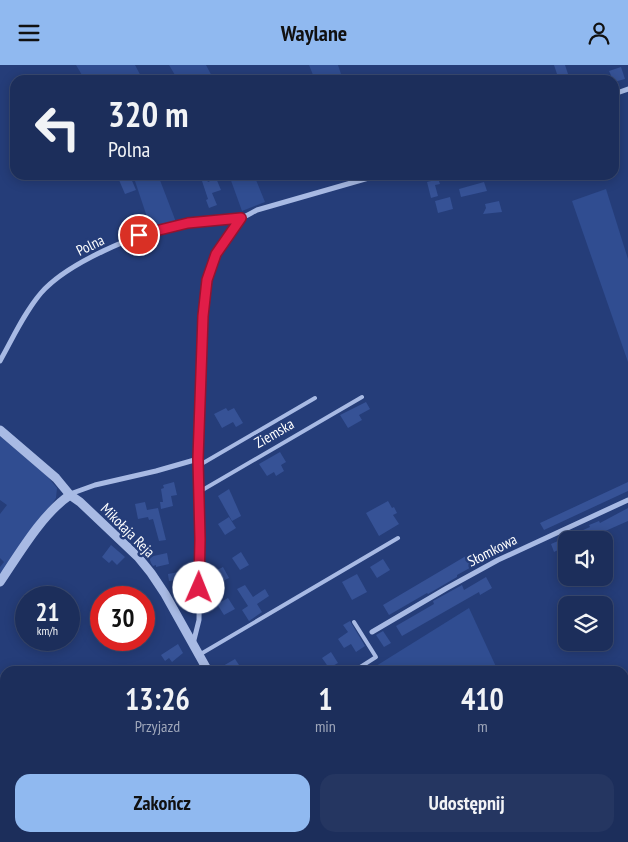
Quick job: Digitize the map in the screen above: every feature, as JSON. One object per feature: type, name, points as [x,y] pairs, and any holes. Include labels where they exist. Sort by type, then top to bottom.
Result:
[{"type":"street","name":"Polna","points":[[0,361],[40,293],[62,274],[87,260],[139,235],[188,223],[241,218],[257,210],[362,180]]},
{"type":"street","points":[[193,644],[198,620],[200,539],[198,459],[203,316],[207,280],[216,254],[241,218]]},
{"type":"street","name":"Mikołaja Reja","points":[[0,431],[56,478],[70,495],[80,502],[138,557],[165,595],[205,666]]},
{"type":"street","points":[[0,582],[47,516],[57,504],[70,495],[95,485],[198,459]]},
{"type":"street","name":"Słomkowa","points":[[372,633],[446,588],[498,560],[628,500]]},
{"type":"lane","name":"Ziemska","points":[[199,492],[362,397]]},
{"type":"lane","name":"Ziemska","points":[[198,466],[315,398]]},
{"type":"lane","points":[[199,655],[398,538]]},
{"type":"lane","points":[[354,622],[376,657],[362,666]]},
{"type":"shaded area","points":[[76,65],[135,65],[140,75],[82,75]]},
{"type":"shaded area","points":[[169,65],[206,65],[211,75],[175,75]]},
{"type":"shaded area","points":[[309,65],[338,65],[341,75],[313,75]]},
{"type":"shaded area","points":[[135,180],[160,180],[176,222],[151,229]]},
{"type":"shaded area","points":[[231,180],[256,180],[265,202],[242,211]]},
{"type":"shaded area","points":[[606,189],[628,259],[628,362],[572,201]]},
{"type":"shaded area","points":[[0,436],[47,476],[57,488],[56,498],[0,580],[0,567],[4,562],[0,558],[0,514],[7,505],[0,500]]},
{"type":"shaded area","points":[[469,608],[496,666],[376,666]]},
{"type":"building","points":[[554,65],[565,65],[568,75],[557,75]]},
{"type":"building","points":[[621,67],[625,79],[619,81],[619,75],[611,75],[609,71]]},
{"type":"building","points":[[119,180],[132,180],[136,190],[125,194]]},
{"type":"building","points":[[207,180],[208,182],[217,180],[221,190],[212,193],[217,205],[209,208],[202,181]]},
{"type":"building","points":[[444,180],[439,181],[440,184],[435,185],[438,196],[431,198],[427,182]]},
{"type":"building","points":[[484,182],[487,191],[461,197],[459,189]]},
{"type":"building","points":[[450,197],[453,209],[438,213],[435,201]]},
{"type":"building","points":[[499,201],[502,212],[483,214],[486,208],[485,204]]},
{"type":"building","points":[[366,402],[370,409],[359,415],[362,420],[348,428],[340,415]]},
{"type":"building","points":[[226,408],[228,411],[234,408],[243,423],[236,427],[233,422],[222,428],[214,414]]},
{"type":"building","points":[[280,452],[286,462],[281,465],[284,471],[276,476],[274,472],[267,476],[259,464]]},
{"type":"building","points":[[174,482],[177,495],[171,496],[173,506],[161,509],[160,502],[163,502],[161,489],[164,488],[163,485]]},
{"type":"building","points":[[628,482],[628,491],[544,530],[540,523]]},
{"type":"building","points":[[229,489],[241,516],[232,521],[218,496]]},
{"type":"building","points":[[388,501],[397,513],[393,515],[399,524],[379,536],[366,513]]},
{"type":"building","points":[[145,502],[147,510],[158,508],[166,540],[159,541],[153,519],[149,520],[148,517],[138,519],[135,504]]},
{"type":"building","points":[[628,508],[628,521],[605,531],[581,531],[590,527],[589,525],[599,521],[600,523]]},
{"type":"building","points":[[229,517],[236,528],[225,535],[218,524]]},
{"type":"building","points":[[558,541],[558,550],[554,552],[551,544]]},
{"type":"building","points":[[111,545],[125,557],[117,565],[112,560],[109,563],[102,557]]},
{"type":"building","points":[[241,552],[249,565],[240,570],[232,558]]},
{"type":"building","points":[[167,553],[169,564],[153,566],[149,557]]},
{"type":"building","points":[[471,553],[477,564],[389,615],[383,605]]},
{"type":"building","points":[[383,559],[390,570],[377,578],[370,567]]},
{"type":"building","points":[[223,567],[229,578],[219,583],[213,572]]},
{"type":"building","points":[[179,572],[180,577],[189,576],[192,588],[180,591],[176,580],[169,581],[168,574]]},
{"type":"building","points":[[357,574],[367,592],[352,600],[342,582]]},
{"type":"building","points":[[486,577],[492,588],[480,595],[479,592],[402,636],[396,626],[434,604],[433,601],[462,585],[464,590]]},
{"type":"building","points":[[245,585],[253,597],[265,589],[269,596],[257,604],[262,612],[249,621],[242,610],[248,606],[237,589]]},
{"type":"building","points":[[228,598],[235,609],[224,615],[217,604]]},
{"type":"building","points":[[350,621],[365,646],[356,652],[351,644],[344,648],[338,639],[348,632],[343,625]]},
{"type":"building","points":[[383,631],[391,643],[384,647],[376,635]]},
{"type":"building","points":[[178,644],[183,653],[172,662],[169,658],[165,661],[161,655]]},
{"type":"building","points":[[331,652],[338,663],[328,666],[322,658]]},
{"type":"building","points":[[235,659],[240,666],[223,666]]},
{"type":"route","points":[[139,235],[188,223],[241,218],[216,254],[207,280],[203,316],[198,459],[199,588]]}]
